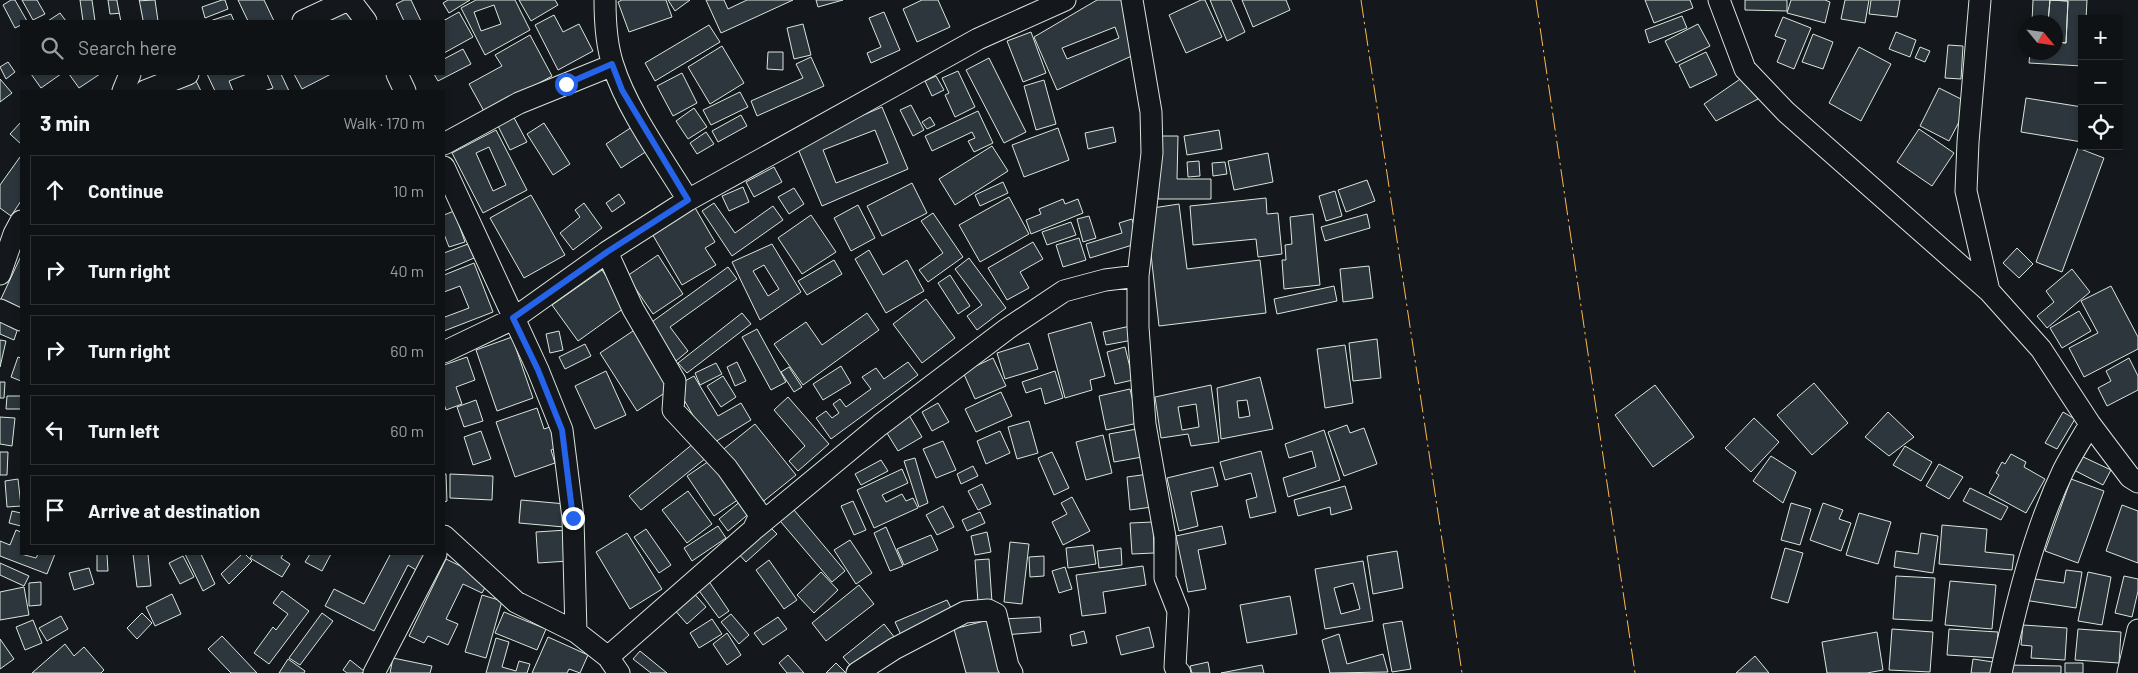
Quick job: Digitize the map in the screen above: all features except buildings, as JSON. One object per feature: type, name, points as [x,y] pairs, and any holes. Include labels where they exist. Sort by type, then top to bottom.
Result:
[{"type":"street","points":[[128,0],[132,20]]},
{"type":"street","points":[[305,20],[349,0],[365,20]]},
{"type":"street","points":[[605,0],[605,31],[612,64],[622,90],[688,200]]},
{"type":"street","points":[[445,352],[513,318],[607,252],[688,200],[978,39],[1065,0]]},
{"type":"street","points":[[1132,0],[1151,112],[1152,153],[1138,276],[1138,327],[1145,424],[1165,537],[1164,578],[1178,611],[1175,666],[1180,673]]},
{"type":"street","points":[[1719,0],[1745,69],[1786,112],[1989,291],[2041,349],[2090,424],[2130,478],[2138,482]]},
{"type":"street","points":[[1980,0],[1968,142],[1966,191],[1989,291]]},
{"type":"street","points":[[445,143],[519,104],[612,64]]},
{"type":"street","points":[[124,90],[130,75]]},
{"type":"street","points":[[148,90],[185,75]]},
{"type":"street","points":[[397,75],[405,90]]},
{"type":"street","points":[[445,169],[538,370],[562,430],[573,518],[576,632]]},
{"type":"street","points":[[0,274],[14,234],[20,224]]},
{"type":"street","points":[[607,252],[633,309],[676,380],[673,410],[727,468],[756,509],[760,515],[753,530]]},
{"type":"street","points":[[445,543],[516,602],[576,632],[613,665],[753,530],[880,424],[1031,313],[1064,291],[1105,280],[1138,276]]},
{"type":"street","points":[[0,310],[20,320]]},
{"type":"street","points":[[2001,673],[2011,627],[2038,533],[2063,470],[2090,424]]},
{"type":"street","points":[[374,673],[435,555]]},
{"type":"street","points":[[857,673],[894,648],[966,612],[988,610],[996,614],[1008,666],[1012,673]]},
{"type":"street","points":[[2128,673],[2138,630]]},
{"type":"power","points":[[1361,0],[1462,673]]},
{"type":"power","points":[[1536,0],[1635,673]]},
{"type":"route","points":[[566,84],[612,64],[622,90],[688,200],[607,252],[513,318],[538,370],[562,430],[573,518]]}]
